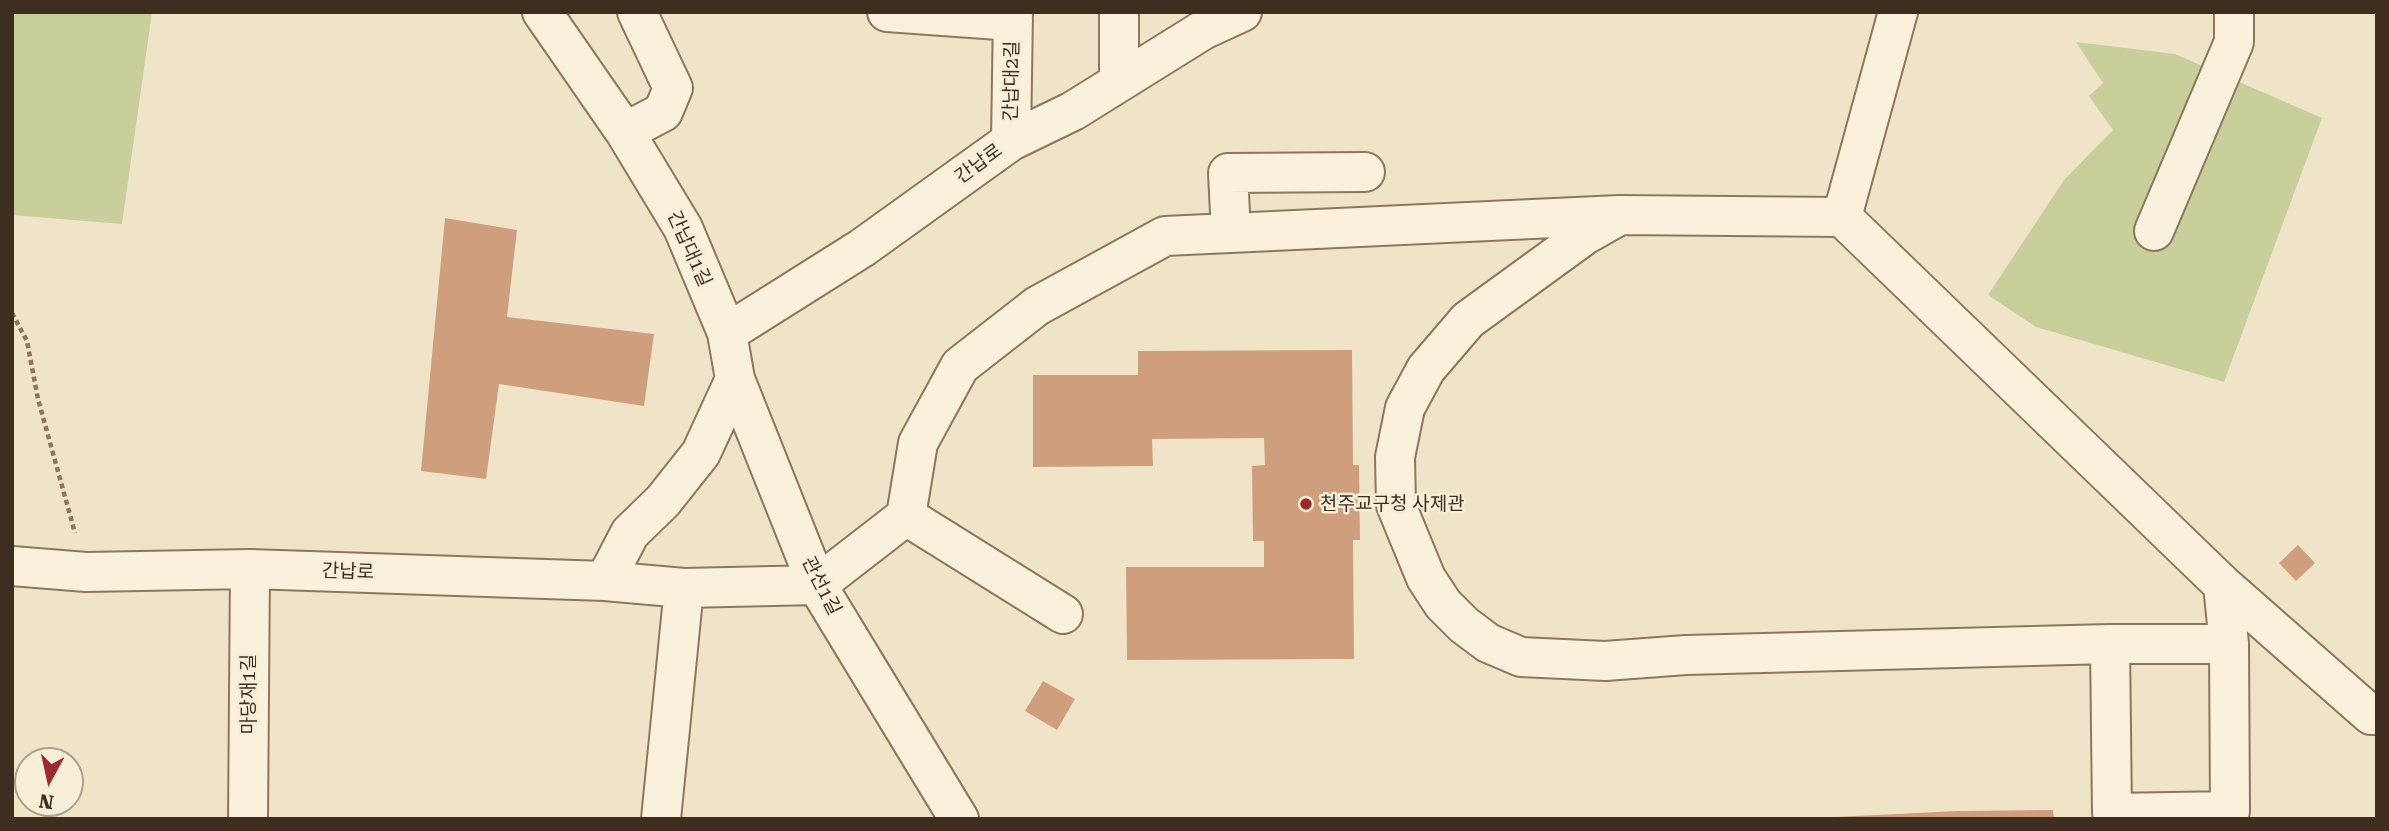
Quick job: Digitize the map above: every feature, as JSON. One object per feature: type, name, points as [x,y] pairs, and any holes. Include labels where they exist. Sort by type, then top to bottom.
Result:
[{"type":"street","name":"간납대1길","points":[[542,12],[625,132],[683,228],[727,333]]},
{"type":"street","points":[[625,132],[663,112],[673,88],[637,12]]},
{"type":"street","name":"간납대2길","points":[[887,12],[1013,17],[1011,141]]},
{"type":"street","points":[[1118,82],[1119,12]]},
{"type":"street","name":"간납로","points":[[727,333],[862,248],[1011,141],[1073,111],[1203,30],[1242,12]]},
{"type":"street","points":[[1842,217],[1898,12]]},
{"type":"street","points":[[2154,231],[2234,42],[2234,12]]},
{"type":"street","points":[[1231,233],[1228,173],[1365,172]]},
{"type":"street","points":[[1619,215],[1585,235],[1468,320],[1426,369],[1405,408],[1395,457],[1396,505],[1426,578],[1443,604],[1464,625],[1488,643],[1521,657],[1605,661],[1686,655],[2110,644],[2229,644]]},
{"type":"street","points":[[817,585],[906,516],[918,443],[960,366],[1037,306],[1165,236],[1619,215],[1842,217],[2223,585],[2371,715],[2377,715]]},
{"type":"street","name":"관선1길","points":[[727,333],[735,379],[817,585],[959,819]]},
{"type":"street","points":[[605,581],[630,533],[663,501],[701,453],[735,379]]},
{"type":"street","points":[[906,516],[1063,614]]},
{"type":"street","name":"간납로","points":[[12,566],[86,572],[250,569],[605,581],[684,588],[817,585]]},
{"type":"street","name":"마당재1길","points":[[248,819],[250,569]]},
{"type":"street","points":[[2110,644],[2112,813],[2230,811],[2229,644],[2223,585]]},
{"type":"street","points":[[661,819],[684,588]]},
{"type":"path","points":[[12,313],[27,341],[38,398],[86,572]]},
{"type":"green space","points":[[12,12],[152,12],[122,224],[12,215]]},
{"type":"green space","points":[[2076,42],[2175,54],[2322,118],[2224,382],[2036,327],[1988,295],[2064,180],[2113,130],[2089,96],[2103,83]]},
{"type":"building","points":[[445,218],[517,230],[507,317],[654,334],[644,406],[499,384],[486,479],[421,471]]},
{"type":"building","name":"천주교구청 사제관","points":[[1352,350],[1353,465],[1359,465],[1360,540],[1353,540],[1354,659],[1127,660],[1126,567],[1264,567],[1264,541],[1253,541],[1252,466],[1265,465],[1264,438],[1152,439],[1153,466],[1033,467],[1033,375],[1138,375],[1138,351]]},
{"type":"building","points":[[2298,545],[2315,563],[2296,581],[2279,563]]},
{"type":"building","points":[[1043,681],[1075,699],[1057,730],[1025,711]]},
{"type":"building","points":[[2053,810],[2054,819],[1793,819],[1958,811]]},
{"type":"place","name":"천주교구청 사제관","points":[[1306,504]]}]
